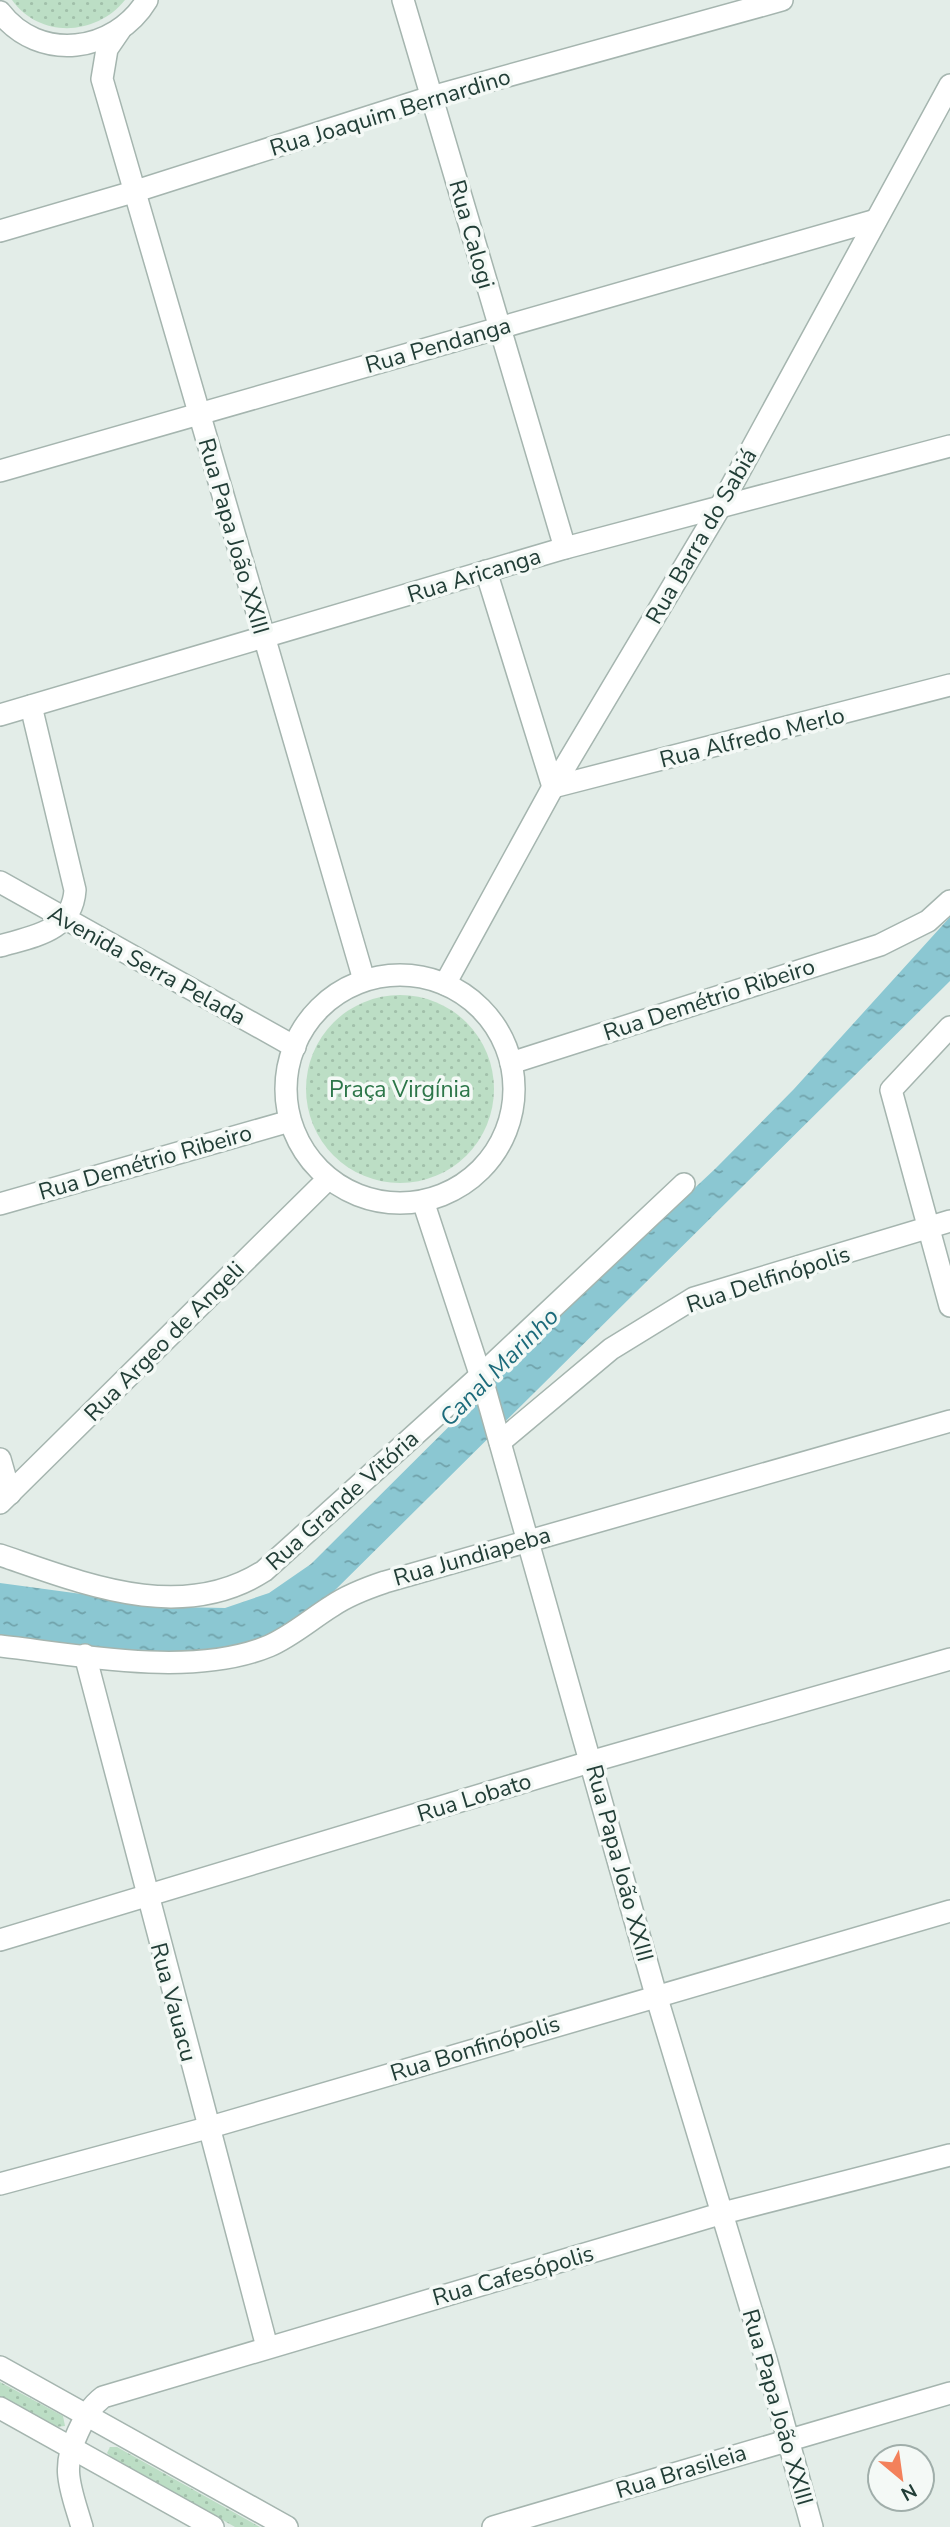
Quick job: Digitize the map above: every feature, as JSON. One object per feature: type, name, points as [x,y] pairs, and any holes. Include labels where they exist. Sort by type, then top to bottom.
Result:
[{"type":"street","points":[[1,14],[27,35],[64,46],[94,43],[120,30],[135,17],[147,0]]},
{"type":"street","name":"Rua Calogi","points":[[403,0],[565,548]]},
{"type":"street","name":"Rua Joaquim Bernardino","points":[[0,231],[133,192],[431,97],[782,0]]},
{"type":"street","name":"Rua Papa João XXIII","points":[[120,30],[103,59],[106,92],[364,981]]},
{"type":"street","name":"Rua Papa João XXIII","points":[[64,46],[92,66],[106,92]]},
{"type":"street","name":"Rua Barra do Sabiá","points":[[444,984],[554,787],[720,507],[950,85]]},
{"type":"street","name":"Rua Pendanga","points":[[0,471],[876,220]]},
{"type":"street","name":"Rua Aricanga","points":[[0,715],[565,548],[950,446]]},
{"type":"street","points":[[486,571],[554,787]]},
{"type":"street","name":"Rua Alfredo Merlo","points":[[554,787],[950,685]]},
{"type":"street","points":[[0,946],[51,930],[65,919],[74,900],[75,890],[31,706]]},
{"type":"street","name":"Avenida Serra Pelada","points":[[0,882],[295,1047]]},
{"type":"street","name":"Rua Demétrio Ribeiro","points":[[511,1063],[868,949],[928,922],[950,901]]},
{"type":"street","points":[[405,975],[444,984],[468,997],[487,1016],[502,1038],[511,1063],[514,1090],[510,1118],[492,1156],[462,1185],[423,1201],[398,1204],[373,1201],[349,1192],[328,1179],[304,1152],[290,1121],[286,1089],[295,1047],[306,1026],[322,1007],[364,981],[405,975]]},
{"type":"street","points":[[950,1027],[891,1090],[950,1306]]},
{"type":"street","name":"Rua Demétrio Ribeiro","points":[[0,1204],[290,1121]]},
{"type":"street","name":"Rua Argeo de Angeli","points":[[5,1499],[328,1179]]},
{"type":"street","name":"Rua Grande Vitória","points":[[0,1555],[113,1591],[186,1598],[233,1588],[264,1571],[482,1381],[684,1184]]},
{"type":"street","name":"Rua Papa João XXIII","points":[[423,1201],[499,1437],[593,1761],[656,1994],[723,2213],[812,2527]]},
{"type":"street","name":"Rua Delfinópolis","points":[[499,1437],[611,1349],[694,1298],[950,1221]]},
{"type":"street","name":"Rua Jundiapeba","points":[[0,1646],[192,1663],[228,1659],[270,1646],[357,1592],[527,1539],[950,1421]]},
{"type":"street","points":[[0,1459],[5,1499]]},
{"type":"street","name":"Rua Vauacu","points":[[85,1655],[207,2128],[267,2347]]},
{"type":"street","name":"Rua Lobato","points":[[0,1940],[593,1761],[950,1659]]},
{"type":"street","name":"Rua Bonfinópolis","points":[[0,2184],[207,2128],[656,1994],[950,1911]]},
{"type":"street","name":"Rua Cafesópolis","points":[[86,2415],[96,2403],[113,2393],[723,2213],[950,2155]]},
{"type":"street","points":[[0,2367],[286,2527]]},
{"type":"street","name":"Rua Brasileia","points":[[494,2527],[950,2393]]},
{"type":"street","points":[[0,2408],[214,2527]]},
{"type":"street","points":[[82,2527],[66,2472],[70,2447],[86,2415]]},
{"type":"green space","points":[[12,0],[125,0],[99,21],[68,28],[37,22]]},
{"type":"green space","name":"Praça Virgínia","points":[[400,995],[436,1002],[467,1022],[487,1053],[494,1089],[487,1125],[467,1156],[436,1176],[400,1183],[364,1176],[333,1156],[313,1125],[306,1089],[313,1053],[333,1022],[364,1002]]},
{"type":"green space","points":[[0,2382],[63,2416],[65,2426],[56,2427],[0,2396]]},
{"type":"green space","points":[[110,2447],[117,2447],[260,2527],[235,2527],[111,2457],[107,2453]]},
{"type":"water","points":[[950,917],[950,981],[322,1603],[255,1645],[211,1657],[0,1639],[0,1583],[178,1607],[225,1608],[269,1593],[311,1564],[580,1296],[716,1168],[794,1089]]},
{"type":"water label","name":"Canal Marinho","points":[[499,1367]]}]
